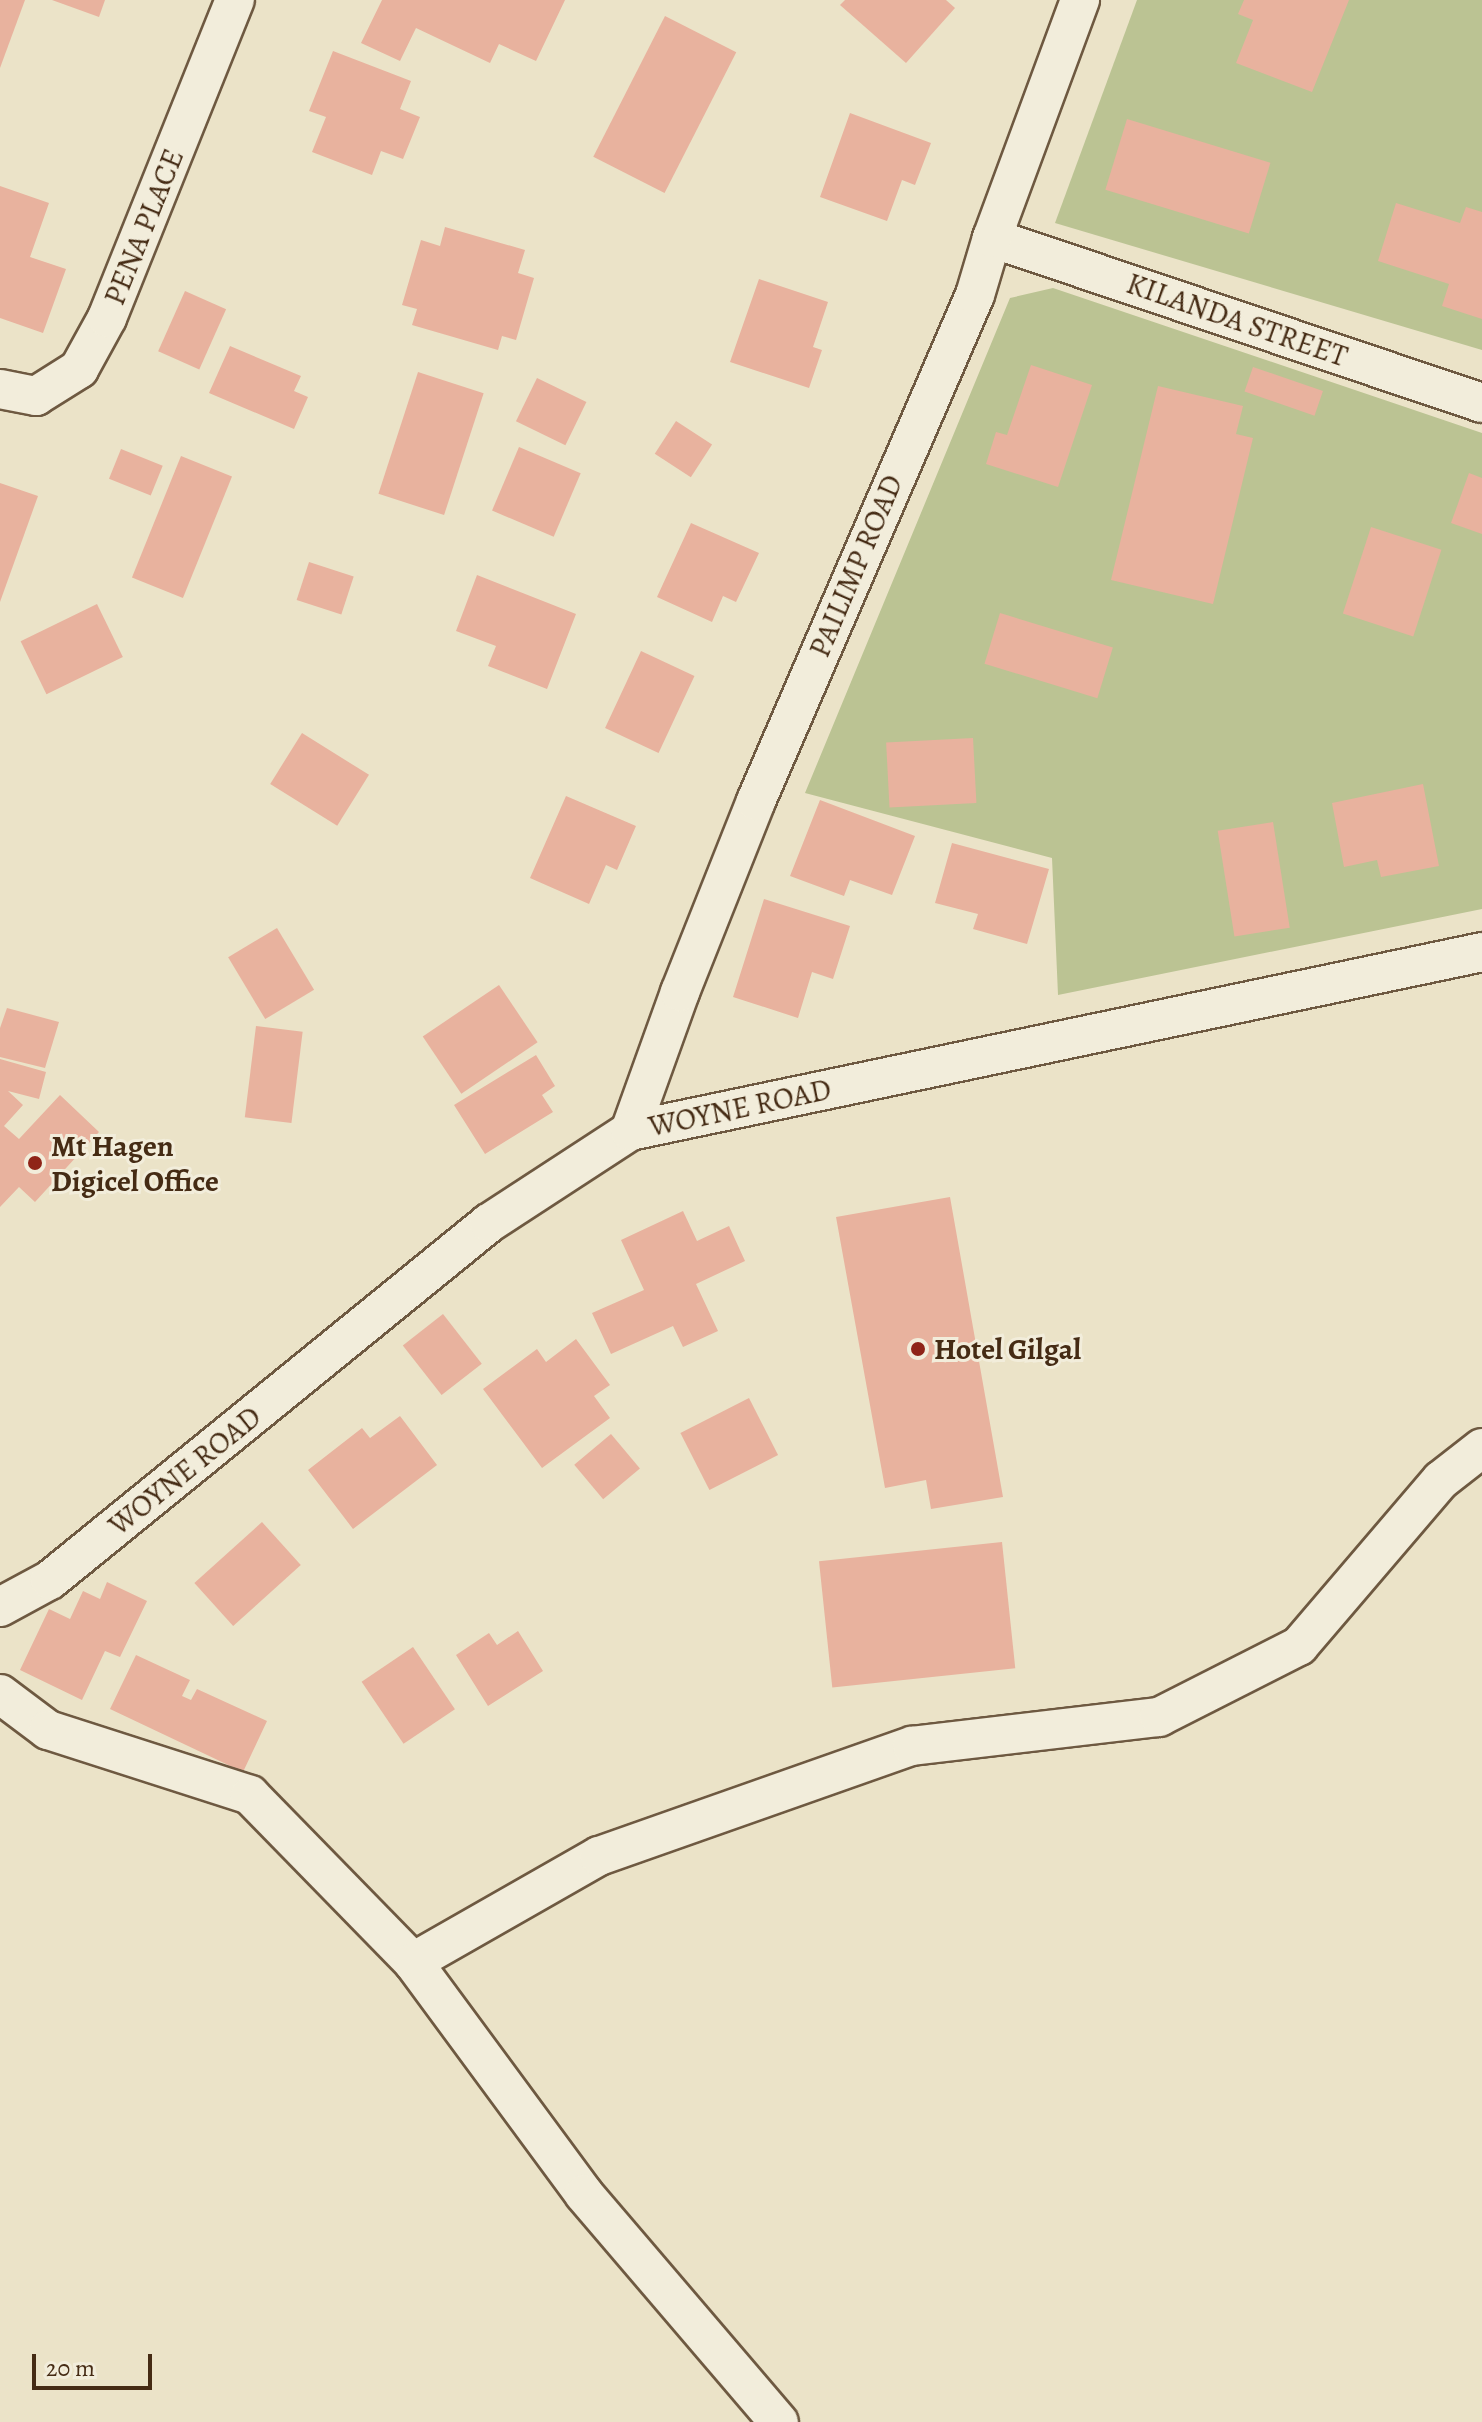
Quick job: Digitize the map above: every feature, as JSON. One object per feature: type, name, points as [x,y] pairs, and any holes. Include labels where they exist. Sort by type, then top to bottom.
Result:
[{"type":"street","name":"PENA PLACE","points":[[0,389],[36,396],[79,369],[107,318],[235,0]]},
{"type":"street","name":"PAILIMP ROAD","points":[[630,1131],[680,992],[756,801],[975,295],[992,238],[1080,0]]},
{"type":"street","name":"KILANDA STREET","points":[[992,238],[1482,403]]},
{"type":"street","name":"WOYNE ROAD","points":[[0,1607],[50,1580],[489,1223],[630,1131],[1482,952]]},
{"type":"street","points":[[413,1962],[599,1856],[912,1746],[1159,1717],[1299,1646],[1441,1480],[1482,1448]]},
{"type":"street","points":[[0,1694],[48,1730],[250,1795],[413,1962],[584,2194],[779,2422]]},
{"type":"green space","points":[[1137,0],[1482,0],[1482,350],[1055,223]]},
{"type":"green space","points":[[1053,288],[1482,433],[1482,909],[1058,995],[1052,858],[805,793],[1010,298]]},
{"type":"building","points":[[0,0],[25,0],[0,68]]},
{"type":"building","points":[[52,0],[105,0],[99,17]]},
{"type":"building","points":[[382,0],[565,0],[536,61],[499,44],[490,63],[416,28],[400,61],[361,43]]},
{"type":"building","points":[[845,0],[946,0],[955,8],[906,63],[840,5]]},
{"type":"building","points":[[1244,0],[1349,0],[1312,92],[1236,63],[1253,20],[1238,14]]},
{"type":"building","points":[[665,16],[736,52],[665,193],[593,157]]},
{"type":"building","points":[[333,51],[411,81],[400,109],[420,117],[403,159],[381,151],[372,175],[312,152],[326,117],[309,111]]},
{"type":"building","points":[[850,113],[931,143],[915,185],[902,180],[887,221],[820,197]]},
{"type":"building","points":[[1127,119],[1270,163],[1249,234],[1105,190]]},
{"type":"building","points":[[0,186],[49,203],[30,257],[66,269],[43,333],[0,318]]},
{"type":"building","points":[[1396,203],[1460,223],[1466,207],[1482,212],[1482,319],[1442,306],[1449,284],[1378,261]]},
{"type":"building","points":[[445,227],[525,250],[518,273],[534,278],[516,340],[502,336],[498,350],[412,325],[417,309],[402,305],[421,240],[440,246]]},
{"type":"building","points":[[759,279],[828,302],[813,347],[822,350],[809,388],[730,362]]},
{"type":"building","points":[[185,291],[226,309],[199,370],[158,351]]},
{"type":"building","points":[[230,346],[301,376],[294,391],[308,397],[294,429],[209,393]]},
{"type":"building","points":[[1031,365],[1092,385],[1058,487],[986,464],[996,432],[1007,435]]},
{"type":"building","points":[[1253,367],[1323,391],[1315,416],[1245,392]]},
{"type":"building","points":[[418,372],[484,393],[444,515],[378,494]]},
{"type":"building","points":[[537,378],[586,402],[565,445],[516,421]]},
{"type":"building","points":[[1158,386],[1243,406],[1236,434],[1253,438],[1213,604],[1111,580]]},
{"type":"building","points":[[676,421],[712,444],[691,477],[655,454]]},
{"type":"building","points":[[519,447],[581,473],[554,537],[492,511]]},
{"type":"building","points":[[121,449],[163,466],[151,496],[109,479]]},
{"type":"building","points":[[181,456],[232,477],[183,598],[132,577]]},
{"type":"building","points":[[1469,473],[1482,478],[1482,534],[1451,523]]},
{"type":"building","points":[[0,483],[38,496],[0,602]]},
{"type":"building","points":[[691,523],[759,553],[736,602],[723,596],[712,622],[657,597]]},
{"type":"building","points":[[1371,527],[1441,550],[1413,636],[1343,614]]},
{"type":"building","points":[[309,562],[354,577],[341,615],[297,600]]},
{"type":"building","points":[[477,575],[576,614],[547,689],[488,666],[496,646],[456,631]]},
{"type":"building","points":[[97,604],[123,657],[46,694],[21,641]]},
{"type":"building","points":[[1000,613],[1113,647],[1097,698],[985,664]]},
{"type":"building","points":[[641,651],[694,676],[659,753],[605,728]]},
{"type":"building","points":[[302,733],[369,775],[337,826],[270,784]]},
{"type":"building","points":[[973,738],[976,803],[890,807],[886,743]]},
{"type":"building","points":[[1423,784],[1439,866],[1381,877],[1377,860],[1344,867],[1332,803]]},
{"type":"building","points":[[566,796],[636,826],[617,870],[606,865],[589,904],[530,878]]},
{"type":"building","points":[[820,800],[915,836],[892,895],[850,880],[844,896],[790,876]]},
{"type":"building","points":[[1273,822],[1290,928],[1234,936],[1218,831]]},
{"type":"building","points":[[952,843],[1049,869],[1027,944],[973,929],[978,914],[935,903]]},
{"type":"building","points":[[764,899],[850,926],[833,979],[812,972],[798,1018],[733,997]]},
{"type":"building","points":[[277,928],[314,990],[265,1019],[228,957]]},
{"type":"building","points":[[499,985],[538,1042],[461,1094],[423,1036]]},
{"type":"building","points":[[7,1008],[59,1022],[45,1068],[0,1057],[0,1028]]},
{"type":"building","points":[[256,1026],[303,1032],[291,1123],[245,1117]]},
{"type":"building","points":[[536,1055],[555,1086],[542,1095],[553,1112],[485,1154],[454,1105]]},
{"type":"building","name":"Mt Hagen Digicel Office","points":[[0,1059],[46,1072],[39,1099],[8,1091],[23,1105],[4,1126],[19,1139],[60,1095],[99,1132],[35,1202],[19,1187],[0,1207]]},
{"type":"building","name":"Hotel Gilgal","points":[[950,1197],[1003,1497],[931,1509],[926,1480],[885,1488],[836,1217]]},
{"type":"building","points":[[683,1211],[697,1241],[729,1226],[745,1261],[696,1284],[718,1331],[683,1347],[673,1326],[611,1354],[592,1313],[644,1290],[621,1240]]},
{"type":"building","points":[[443,1314],[482,1364],[442,1395],[403,1345]]},
{"type":"building","points":[[576,1339],[610,1385],[594,1396],[610,1418],[542,1468],[483,1389],[537,1349],[546,1362]]},
{"type":"building","points":[[749,1398],[778,1455],[709,1490],[680,1433]]},
{"type":"building","points":[[400,1416],[437,1465],[353,1529],[308,1470],[362,1428],[370,1438]]},
{"type":"building","points":[[611,1434],[640,1468],[603,1499],[574,1465]]},
{"type":"building","points":[[262,1522],[301,1565],[233,1626],[194,1583]]},
{"type":"building","points":[[1002,1542],[1015,1668],[832,1688],[819,1561]]},
{"type":"building","points":[[107,1582],[147,1601],[120,1657],[105,1651],[82,1700],[20,1670],[49,1609],[70,1619],[83,1591],[100,1599]]},
{"type":"building","points":[[518,1631],[543,1671],[488,1706],[456,1655],[489,1633],[497,1645]]},
{"type":"building","points":[[413,1647],[455,1709],[404,1744],[362,1682]]},
{"type":"building","points":[[136,1655],[190,1680],[182,1696],[191,1700],[197,1689],[267,1721],[243,1772],[110,1709]]},
{"type":"place","name":"Mt Hagen Digicel Office","points":[[35,1163]]},
{"type":"place","name":"Hotel Gilgal","points":[[918,1349]]}]
